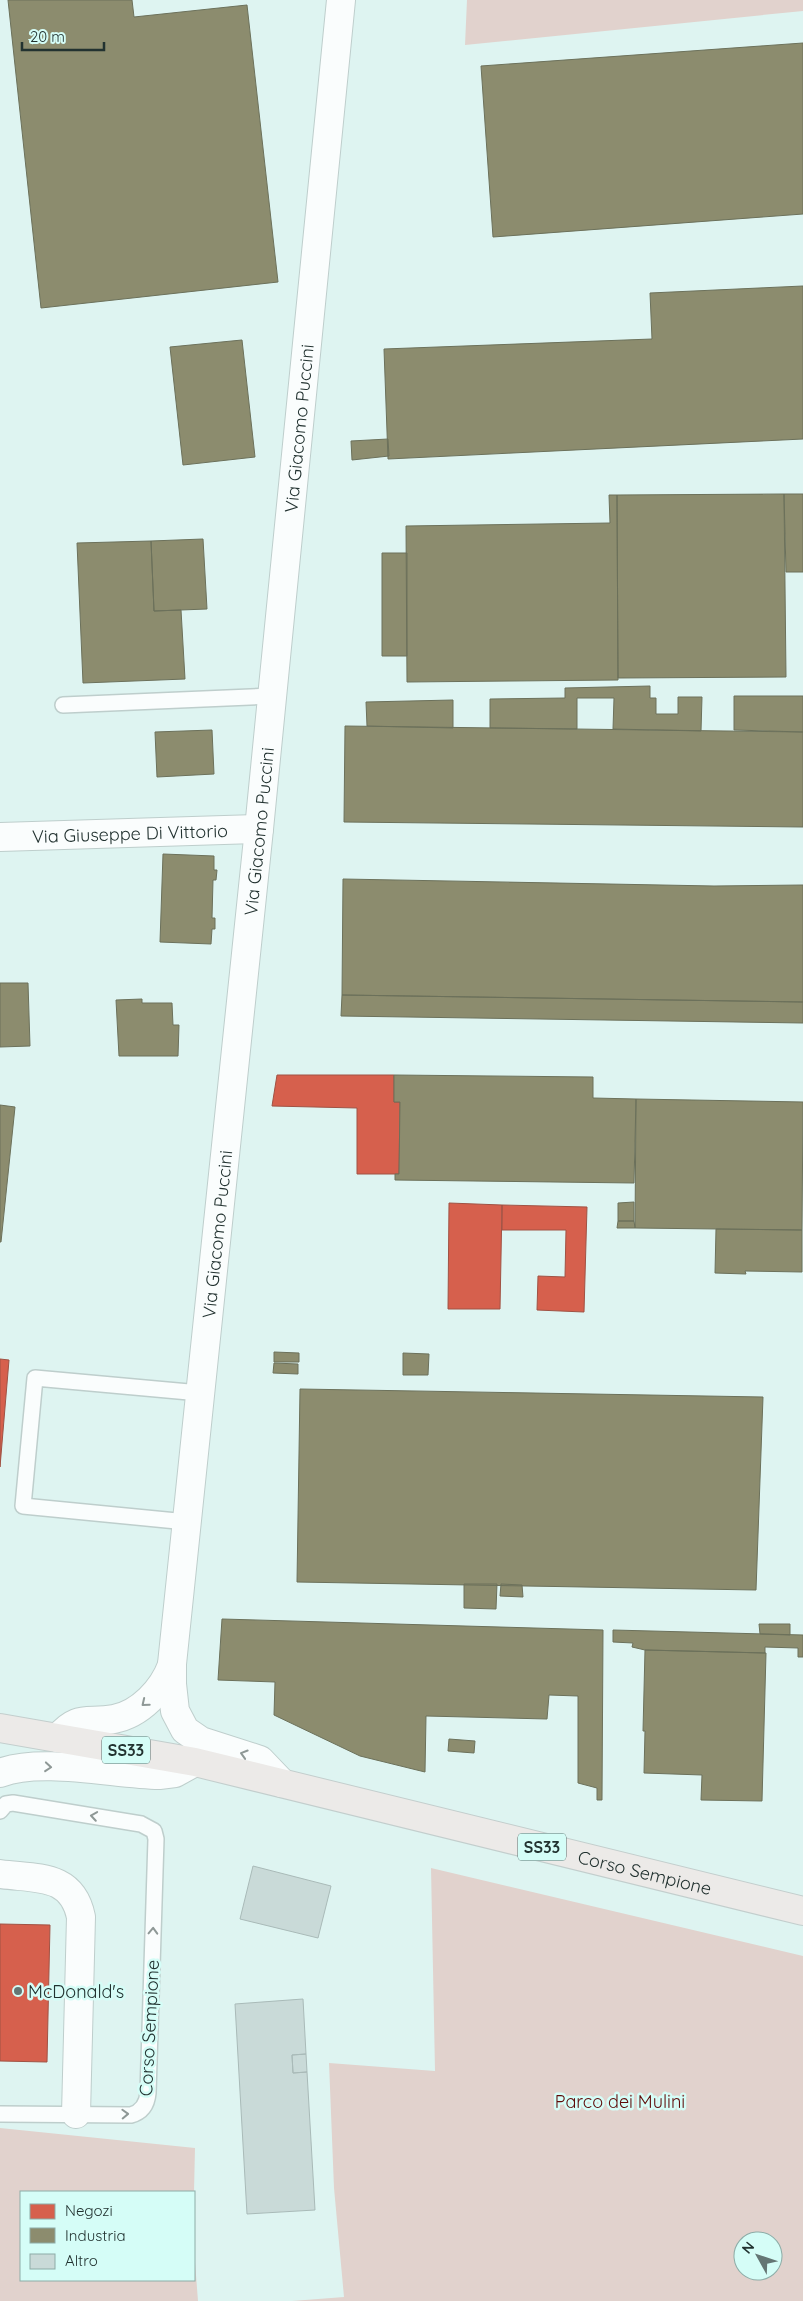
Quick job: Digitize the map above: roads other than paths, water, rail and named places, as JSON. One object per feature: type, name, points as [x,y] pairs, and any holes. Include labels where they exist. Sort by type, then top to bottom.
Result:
[{"type":"main road","name":"Corso Sempione","points":[[0,1728],[195,1762],[803,1911]]},
{"type":"street","name":"Via Giacomo Puccini","points":[[172,1664],[259,829],[341,0]]},
{"type":"street","name":"Via Giuseppe Di Vittorio","points":[[0,837],[259,829]]},
{"type":"street","points":[[58,1738],[68,1726],[75,1723],[116,1718],[142,1706],[162,1685],[172,1664]]},
{"type":"street","points":[[172,1664],[175,1711],[185,1730],[201,1741],[260,1760],[282,1783]]},
{"type":"street","points":[[0,1773],[19,1767],[39,1766],[159,1775],[175,1773],[195,1762]]},
{"type":"street","points":[[0,1874],[53,1882],[64,1886],[73,1894],[79,1905],[81,1917],[76,2114]]},
{"type":"lane","points":[[63,706],[272,696]]},
{"type":"lane","points":[[187,1522],[23,1506],[35,1378],[200,1393]]},
{"type":"lane","name":"Corso Sempione","points":[[0,1811],[6,1804],[13,1803],[141,1824],[154,1832],[156,1839],[147,2100],[141,2110],[131,2114],[0,2114]]},
{"type":"place","name":"McDonald's","points":[[18,1991]]},
{"type":"park label","name":"Parco dei Mulini","points":[[620,2101]]}]
